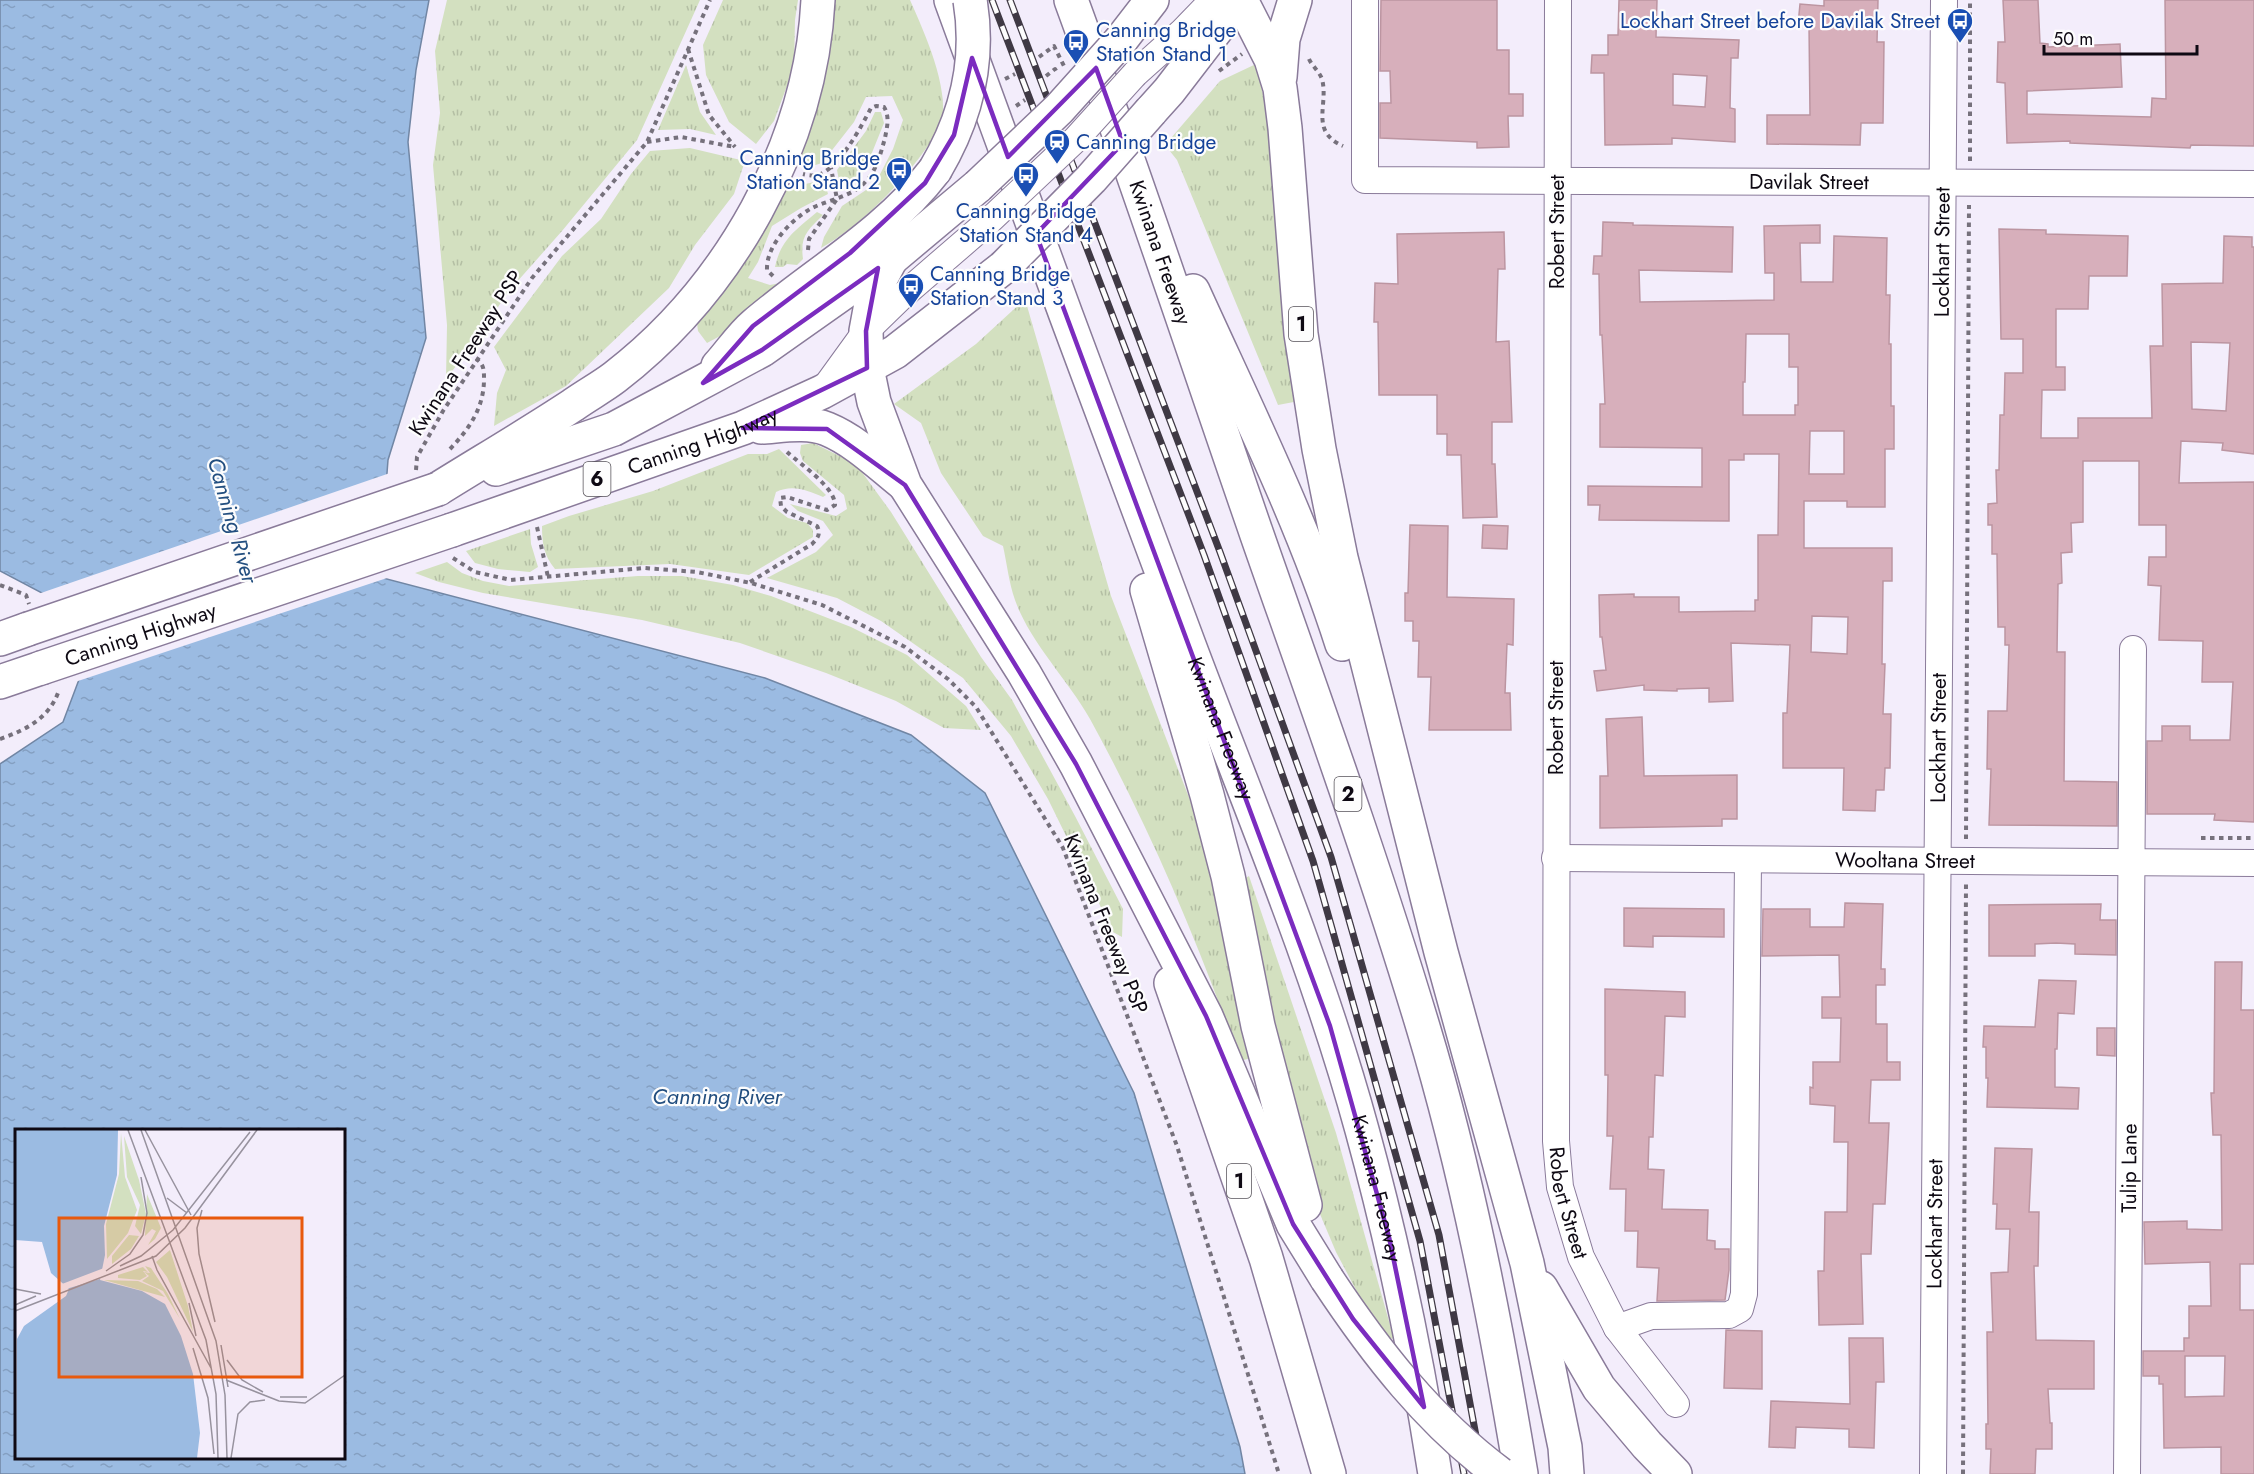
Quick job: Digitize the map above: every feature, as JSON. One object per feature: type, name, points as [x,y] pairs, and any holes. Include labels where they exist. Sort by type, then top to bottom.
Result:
[{"type":"highway","points":[[427,484],[537,429],[615,377],[662,335],[702,290],[750,221],[782,158],[804,93],[812,59],[818,0]]},
{"type":"highway","name":"Kwinana Freeway","points":[[951,0],[1069,326],[1330,1026],[1362,1128],[1389,1237],[1412,1343],[1435,1474]]},
{"type":"highway","points":[[703,383],[753,326],[850,253],[907,202],[935,170],[954,135],[971,77],[973,27],[970,0]]},
{"type":"highway","name":"Kwinana Freeway","points":[[1071,0],[1118,129],[1319,710],[1423,1029],[1454,1141],[1474,1231],[1503,1365],[1521,1474]]},
{"type":"highway","name":"Canning Highway","points":[[14,634],[427,484],[614,429],[703,383],[762,350],[891,259],[978,186],[1059,109],[1121,40],[1152,0]]},
{"type":"highway","points":[[1240,0],[1260,35],[1280,87]]},
{"type":"highway","name":"Canning Highway","points":[[0,682],[449,541],[743,428],[822,392],[867,368],[895,352],[1004,267],[1091,179],[1169,91],[1240,0]]},
{"type":"highway","name":"1","points":[[1295,0],[1283,39],[1280,87],[1301,334],[1327,490],[1341,558],[1441,952],[1527,1263],[1565,1447],[1567,1474]]},
{"type":"highway","points":[[1118,129],[1292,506],[1329,603],[1441,952]]},
{"type":"highway","name":"1","points":[[891,259],[873,293],[866,331],[867,368],[874,402],[906,485],[1024,673],[1076,764],[1141,890],[1193,1050],[1266,1258],[1329,1474]]},
{"type":"highway","points":[[1069,326],[1207,795],[1228,876],[1272,1086],[1327,1279]]},
{"type":"highway","name":"1","points":[[743,428],[807,426],[827,429],[858,448],[906,485]]},
{"type":"highway","points":[[1141,890],[1206,1016],[1293,1224],[1327,1279],[1371,1342],[1413,1395],[1451,1434],[1500,1474]]},
{"type":"highway","points":[[1527,1263],[1599,1388],[1675,1474]]},
{"type":"street","points":[[1182,32],[1191,0]]},
{"type":"street","points":[[822,392],[866,331],[901,297],[989,221],[1076,139],[1135,74],[1182,32],[1213,0]]},
{"type":"street","name":"Davilak Street","points":[[1365,0],[1365,180],[2254,184]]},
{"type":"street","name":"Robert Street","points":[[1558,0],[1555,858],[1558,1029],[1556,1141],[1560,1187],[1581,1257],[1617,1328],[1676,1404]]},
{"type":"street","name":"Lockhart Street","points":[[1933,1474],[1944,0]]},
{"type":"street","name":"Tulip Lane","points":[[2127,1474],[2133,649]]},
{"type":"street","name":"Wooltana Street","points":[[1555,858],[2254,863]]},
{"type":"street","points":[[1617,1328],[1651,1316],[1729,1315],[1740,1309],[1744,1294],[1748,860]]},
{"type":"path","name":"Kwinana Freeway PSP","points":[[427,484],[417,457],[476,359],[532,278],[647,142],[710,0]]},
{"type":"path","points":[[1963,1474],[1970,0]]},
{"type":"path","points":[[1218,72],[1249,48],[1260,35]]},
{"type":"path","points":[[1039,57],[1054,46],[1066,70]]},
{"type":"path","points":[[647,142],[681,137],[735,147],[709,115],[688,48]]},
{"type":"path","points":[[1308,49],[1309,59],[1323,81],[1323,127],[1327,135],[1346,147]]},
{"type":"path","points":[[1046,76],[1055,69]]},
{"type":"path","points":[[1015,105],[1025,100]]},
{"type":"path","points":[[781,276],[771,275],[766,270],[766,260],[774,243],[790,225],[810,209],[837,200],[860,187],[868,179],[875,166],[888,123],[888,113],[884,107],[871,108],[858,133],[831,168],[818,175],[796,174]]},
{"type":"path","points":[[807,256],[809,239],[837,200],[831,168]]},
{"type":"path","points":[[443,453],[466,433],[481,403],[484,369],[482,363],[476,359]]},
{"type":"path","points":[[749,582],[812,544],[818,537],[819,531],[814,523],[788,512],[781,506],[780,498],[787,497],[827,510],[835,506],[834,497],[828,488],[782,447]]},
{"type":"path","points":[[536,524],[549,577]]},
{"type":"path","name":"Kwinana Freeway PSP","points":[[449,541],[467,568],[484,575],[511,580],[644,568],[697,572],[749,582],[822,605],[905,647],[948,679],[976,707],[1063,848],[1177,1146],[1279,1474]]},
{"type":"highlighted area","points":[[972,58],[1008,157],[1096,68],[1123,143],[1036,234],[1330,1026],[1389,1237],[1424,1407],[1353,1319],[1293,1224],[1206,1016],[1076,764],[905,485],[827,429],[743,428],[867,368],[866,331],[878,268],[762,350],[703,383],[753,326],[850,253],[925,183],[954,135]]},
{"type":"green space","points":[[447,0],[700,0],[637,140],[508,292],[446,379],[447,325],[433,165],[440,113],[435,51]]},
{"type":"green space","points":[[723,0],[798,0],[795,20],[794,67],[774,121],[756,144],[729,122],[706,75],[703,45]]},
{"type":"green space","points":[[833,0],[910,0],[934,60],[942,93],[943,109],[939,131],[894,187],[852,227],[821,248],[824,237],[842,206],[875,184],[893,149],[903,120],[892,96],[866,97],[854,122],[822,163],[809,167],[795,160],[815,101],[825,62]]},
{"type":"green space","points":[[1256,64],[1266,107],[1299,401],[1278,405],[1177,160],[1165,145],[1220,81]]},
{"type":"green space","points":[[686,65],[700,112],[716,135],[690,129],[658,130]]},
{"type":"green space","points":[[875,112],[881,112],[884,123],[867,165],[857,180],[841,191],[837,170],[866,131]]},
{"type":"green space","points":[[690,148],[745,161],[734,194],[695,245],[669,288],[566,386],[494,426],[497,393],[506,370],[494,347],[562,256],[601,219],[631,174],[650,151]]},
{"type":"green space","points":[[824,180],[828,194],[772,226],[758,262],[748,278],[770,285],[805,278],[733,329],[707,343],[698,331],[696,316],[707,303],[720,296],[728,276],[767,221],[786,188]]},
{"type":"green space","points":[[817,212],[823,215],[806,234],[803,259],[797,265],[787,264],[783,267],[775,267],[785,242]]},
{"type":"green space","points":[[1025,299],[1111,596],[1195,813],[1222,918],[1251,1058],[1240,1061],[1208,974],[1172,887],[1112,760],[1081,704],[1022,616],[1013,594],[1003,546],[983,536],[941,473],[921,423],[894,404],[976,344]]},
{"type":"green space","points":[[813,443],[856,464],[891,512],[981,657],[1012,700],[1123,909],[1122,937],[1113,932],[1048,799],[1011,736],[963,678],[881,621],[837,598],[767,578],[816,552],[833,535],[823,521],[798,511],[790,504],[836,516],[847,509],[844,495],[803,461],[800,453],[801,445]]},
{"type":"green space","points":[[779,449],[826,495],[823,497],[794,488],[776,492],[772,506],[788,518],[807,523],[813,530],[813,537],[749,575],[670,564],[555,569],[548,559],[543,544],[542,526],[653,491],[748,454],[767,454]]},
{"type":"green space","points":[[530,529],[531,544],[538,567],[530,572],[498,569],[475,563],[466,551]]},
{"type":"green space","points":[[447,562],[462,573],[483,581],[509,586],[638,576],[682,576],[733,585],[771,596],[851,627],[907,655],[966,706],[981,730],[944,728],[896,701],[826,673],[740,643],[642,620],[483,593],[439,582],[415,573]]},
{"type":"green space","points":[[1249,876],[1336,1133],[1394,1339],[1385,1337],[1365,1307],[1336,1252],[1309,1188],[1237,883]]},
{"type":"water","name":"Canning River","points":[[0,0],[429,0],[416,70],[408,142],[426,338],[388,460],[379,577],[765,678],[911,735],[985,793],[1134,1093],[1240,1447],[1245,1474],[0,1474],[0,764],[63,722],[89,653],[63,604],[0,571]]},
{"type":"pier","points":[[390,473],[382,575],[390,577],[75,682],[86,653],[61,606],[38,594]]},
{"type":"building","points":[[1381,0],[1497,0],[1497,50],[1509,50],[1509,94],[1523,94],[1523,116],[1508,116],[1509,147],[1477,148],[1477,142],[1380,138],[1380,103],[1391,103],[1390,71],[1380,71]]},
{"type":"building","points":[[1619,0],[1657,0],[1656,37],[1739,40],[1738,58],[1731,58],[1730,108],[1735,109],[1735,142],[1672,138],[1672,144],[1605,145],[1604,73],[1591,73],[1592,55],[1608,55],[1608,35],[1618,35]],"holes":[[[1673,74],[1707,76],[1705,107],[1673,105]]]},
{"type":"building","points":[[1824,0],[1878,0],[1877,42],[1884,42],[1883,123],[1861,123],[1860,145],[1767,144],[1767,115],[1810,115],[1809,25],[1798,25],[1800,4],[1824,6]]},
{"type":"building","points":[[2003,0],[2038,0],[2040,43],[2048,44],[2048,47],[2120,44],[2122,87],[2027,91],[2027,114],[2151,117],[2152,98],[2166,99],[2165,0],[2254,0],[2254,146],[2191,145],[2190,148],[2070,143],[2070,141],[2007,143],[2005,83],[1997,82],[1998,42],[2005,42]]},
{"type":"building","points":[[1603,222],[1633,223],[1633,225],[1733,227],[1732,272],[1639,270],[1640,302],[1774,300],[1774,273],[1765,273],[1764,226],[1820,225],[1820,243],[1800,243],[1801,282],[1833,282],[1834,236],[1887,238],[1886,295],[1890,295],[1889,344],[1891,344],[1891,406],[1894,406],[1894,449],[1885,449],[1885,507],[1847,507],[1847,501],[1804,501],[1804,548],[1892,548],[1892,581],[1883,581],[1882,664],[1885,664],[1883,714],[1891,714],[1890,768],[1885,768],[1884,790],[1876,790],[1875,811],[1843,810],[1844,768],[1783,768],[1783,713],[1787,713],[1790,645],[1731,643],[1733,701],[1709,702],[1709,688],[1677,689],[1677,691],[1644,690],[1644,685],[1597,691],[1594,671],[1606,670],[1602,637],[1600,637],[1599,595],[1634,594],[1634,597],[1679,597],[1679,612],[1755,611],[1755,600],[1758,600],[1758,535],[1778,535],[1779,454],[1744,454],[1744,460],[1729,460],[1729,521],[1599,520],[1600,505],[1588,505],[1588,486],[1702,487],[1702,448],[1600,447],[1600,404],[1605,404],[1602,335],[1600,335],[1599,274],[1593,274],[1594,256],[1602,256]],"holes":[[[1746,334],[1789,334],[1789,367],[1798,367],[1798,405],[1795,405],[1795,415],[1743,415]],[[1810,431],[1844,431],[1844,474],[1809,474]],[[1812,616],[1848,617],[1847,654],[1811,652]]]},
{"type":"building","points":[[1999,229],[2046,230],[2046,234],[2128,236],[2127,276],[2089,276],[2088,309],[2056,309],[2056,367],[2065,367],[2065,390],[2042,390],[2041,438],[2078,438],[2078,418],[2152,418],[2150,346],[2163,346],[2162,284],[2223,283],[2224,236],[2252,237],[2252,247],[2254,247],[2254,454],[2222,450],[2223,443],[2181,441],[2179,483],[2254,482],[2254,822],[2214,820],[2215,814],[2147,814],[2147,741],[2162,741],[2162,726],[2190,726],[2190,740],[2230,740],[2233,682],[2202,682],[2203,641],[2159,640],[2161,586],[2148,585],[2149,557],[2166,557],[2166,525],[2139,525],[2139,461],[2083,461],[2083,522],[2071,523],[2072,552],[2061,553],[2062,583],[2058,584],[2057,652],[2065,652],[2064,781],[2117,782],[2117,826],[1989,825],[1991,769],[1987,769],[1988,711],[2007,711],[2009,645],[2005,645],[2005,627],[1998,627],[1997,554],[1992,554],[1992,525],[1988,525],[1988,504],[1997,503],[1996,470],[1999,470],[2000,415],[2004,415],[2005,373],[2023,373],[2023,339],[2001,339]],"holes":[[[2191,342],[2230,343],[2226,411],[2192,409]]]},
{"type":"building","points":[[1504,232],[1505,269],[1498,269],[1496,342],[1509,341],[1512,422],[1492,422],[1492,464],[1495,464],[1497,517],[1463,518],[1461,455],[1447,455],[1447,434],[1437,434],[1437,395],[1379,395],[1378,322],[1374,322],[1375,283],[1398,284],[1397,234]]},
{"type":"building","points":[[1410,525],[1448,526],[1447,597],[1514,599],[1513,645],[1507,644],[1505,693],[1510,693],[1511,730],[1429,730],[1431,677],[1418,677],[1419,641],[1413,641],[1413,621],[1405,621]]},
{"type":"building","points":[[1483,525],[1508,526],[1507,549],[1482,548]]},
{"type":"building","points":[[1642,717],[1644,776],[1737,775],[1737,819],[1722,819],[1722,826],[1600,828],[1600,776],[1608,776],[1606,719]]},
{"type":"building","points":[[1845,903],[1883,904],[1881,969],[1885,969],[1885,985],[1876,985],[1876,1024],[1887,1024],[1887,1062],[1900,1062],[1900,1080],[1871,1080],[1869,1123],[1889,1123],[1885,1204],[1873,1204],[1871,1254],[1861,1254],[1863,1324],[1819,1325],[1818,1271],[1824,1271],[1825,1212],[1847,1212],[1848,1142],[1834,1142],[1835,1106],[1810,1104],[1810,1087],[1813,1088],[1813,1062],[1840,1062],[1841,1018],[1822,1018],[1822,997],[1840,997],[1839,955],[1762,956],[1763,909],[1810,909],[1810,927],[1844,927]]},
{"type":"building","points":[[2101,904],[2100,920],[2116,920],[2116,955],[2075,954],[2075,944],[2056,943],[2035,944],[2035,956],[1989,956],[1989,905]]},
{"type":"building","points":[[1624,908],[1724,909],[1724,937],[1653,936],[1653,947],[1624,946]]},
{"type":"building","points":[[2215,962],[2242,962],[2241,1010],[2254,1010],[2254,1264],[2240,1264],[2240,1310],[2254,1310],[2254,1474],[2221,1474],[2221,1447],[2164,1448],[2163,1384],[2159,1384],[2159,1376],[2143,1376],[2143,1351],[2184,1351],[2184,1338],[2189,1338],[2189,1306],[2211,1306],[2210,1262],[2145,1264],[2144,1222],[2187,1221],[2187,1229],[2222,1230],[2221,1135],[2213,1135],[2211,1093],[2214,1093]],"holes":[[[2185,1356],[2225,1356],[2224,1396],[2185,1397]]]},
{"type":"building","points":[[2039,980],[2076,981],[2074,1014],[2058,1013],[2055,1087],[2079,1088],[2078,1109],[1987,1107],[1988,1078],[1986,1078],[1986,1047],[1983,1047],[1984,1026],[2035,1027]]},
{"type":"building","points":[[1605,989],[1685,992],[1685,1017],[1665,1016],[1663,1076],[1655,1075],[1653,1137],[1649,1137],[1648,1169],[1664,1170],[1662,1209],[1708,1210],[1707,1240],[1715,1241],[1715,1249],[1729,1249],[1725,1300],[1657,1301],[1659,1268],[1637,1267],[1638,1231],[1625,1231],[1626,1189],[1610,1189],[1613,1136],[1607,1136],[1608,1075],[1605,1075]]},
{"type":"building","points":[[2097,1028],[2115,1028],[2115,1056],[2097,1055]]},
{"type":"building","points":[[1995,1148],[2032,1149],[2029,1212],[2039,1212],[2038,1266],[2034,1266],[2036,1340],[2094,1341],[2094,1389],[2048,1389],[2052,1449],[2036,1449],[2035,1474],[1990,1474],[1991,1449],[1986,1449],[1987,1332],[1993,1332],[1991,1273],[2008,1272],[2010,1229],[1996,1229],[1997,1204],[1993,1204]]},
{"type":"building","points":[[1726,1330],[1762,1331],[1762,1389],[1724,1388]]},
{"type":"building","points":[[1849,1338],[1883,1338],[1884,1382],[1876,1382],[1874,1448],[1849,1447],[1849,1429],[1796,1427],[1795,1448],[1769,1447],[1771,1401],[1850,1404]]},
{"type":"railway","points":[[992,0],[1204,555],[1313,861],[1420,1241],[1464,1474]]},
{"type":"railway","points":[[1010,0],[1220,552],[1331,857],[1439,1235],[1483,1474]]},
{"type":"place","name":"Lockhart Street before Davilak Street","points":[[1960,44]]},
{"type":"place","name":"Canning Bridge Station Stand 1","points":[[1076,65]]},
{"type":"place","name":"Canning Bridge","points":[[1057,165]]},
{"type":"place","name":"Canning Bridge Station Stand 2","points":[[899,193]]},
{"type":"place","name":"Canning Bridge Station Stand 4","points":[[1026,198]]},
{"type":"place","name":"Canning Bridge Station Stand 3","points":[[911,309]]}]
